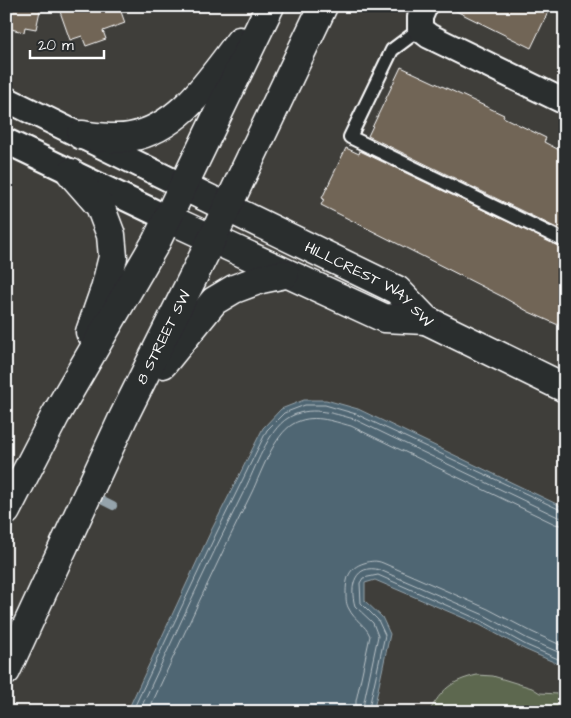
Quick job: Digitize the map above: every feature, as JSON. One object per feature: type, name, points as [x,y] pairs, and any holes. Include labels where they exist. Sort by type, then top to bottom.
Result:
[{"type":"main road","points":[[81,135],[111,139],[129,138],[144,134],[163,124],[184,108],[204,88],[269,6]]},
{"type":"main road","points":[[6,511],[55,416],[156,242],[269,6]]},
{"type":"main road","name":"8 STREET SW","points":[[6,671],[123,418],[212,239],[323,6]]},
{"type":"main road","points":[[55,416],[89,335],[105,289],[113,257],[111,234],[100,206],[71,172]]},
{"type":"main road","name":"HILLCREST WAY SW","points":[[183,186],[397,290],[426,320]]},
{"type":"main road","name":"HILLCREST WAY SW","points":[[167,218],[384,318],[426,320]]},
{"type":"main road","points":[[123,418],[172,352],[214,300],[234,289],[261,279],[285,274]]},
{"type":"main road","points":[[426,320],[565,388]]},
{"type":"street","points":[[423,18],[429,36],[562,95]]},
{"type":"street","name":"HILLCREST WAY SW","points":[[6,99],[183,186]]},
{"type":"street","name":"HILLCREST WAY SW","points":[[6,141],[167,218]]},
{"type":"lane","points":[[423,18],[392,50],[350,136],[565,240]]},
{"type":"green space","points":[[477,675],[493,676],[532,688],[540,693],[565,696],[565,712],[429,712],[438,697],[448,687],[460,680]]},
{"type":"water","points":[[304,400],[326,400],[358,409],[565,508],[565,667],[524,649],[480,625],[375,580],[365,583],[365,601],[382,617],[390,634],[375,704],[375,712],[127,712],[211,531],[263,428],[281,409]]},
{"type":"building","points":[[6,6],[41,6],[36,29],[25,27],[24,32],[6,28]]},
{"type":"building","points":[[58,6],[119,6],[125,23],[103,31],[106,39],[86,46],[82,36],[70,40]]},
{"type":"building","points":[[446,6],[551,6],[531,48]]},
{"type":"building","points":[[401,67],[504,115],[503,117],[546,138],[544,142],[565,153],[565,232],[368,136]]},
{"type":"building","points":[[346,148],[359,154],[360,151],[565,249],[565,328],[529,312],[321,205],[324,199],[322,198]]},
{"type":"waterway","points":[[103,501],[113,506]]}]
